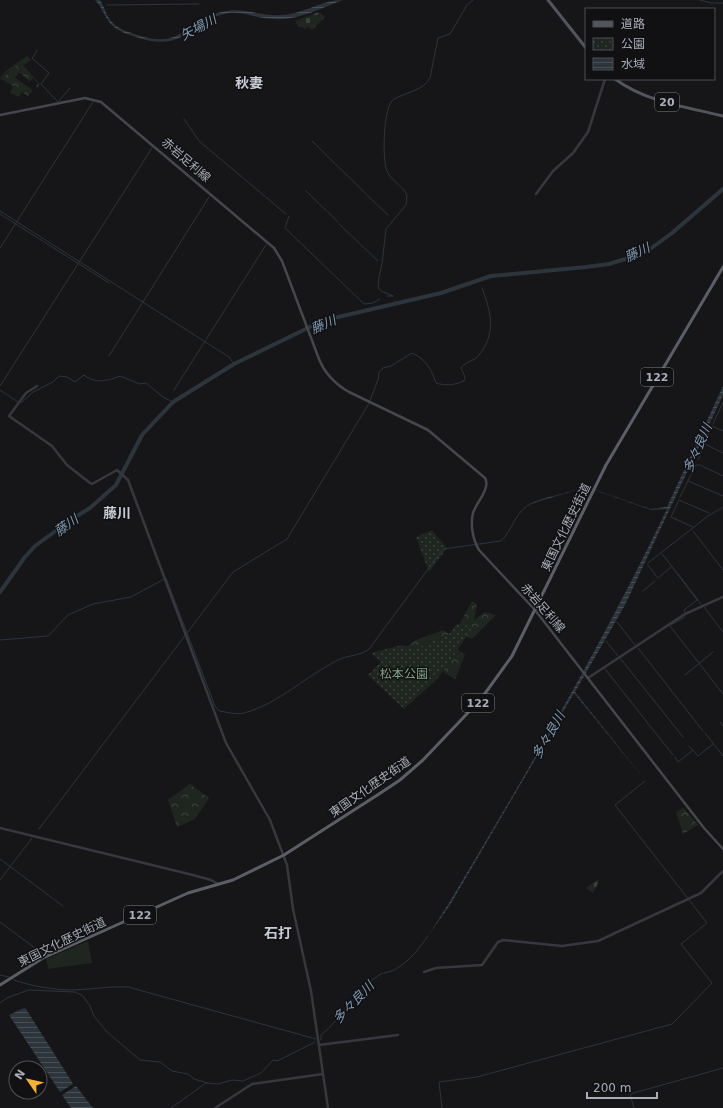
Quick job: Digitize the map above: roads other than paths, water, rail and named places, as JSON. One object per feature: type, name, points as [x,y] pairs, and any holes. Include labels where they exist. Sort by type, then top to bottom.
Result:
[{"type":"highway","name":"東国文化歴史街道","points":[[0,985],[43,958],[188,893],[241,877],[284,855],[379,794],[423,760],[468,713],[493,684],[512,656],[593,490],[625,430],[723,267]]},
{"type":"main road","points":[[548,0],[585,47]]},
{"type":"main road","name":"20","points":[[617,80],[634,91],[649,97],[723,116]]},
{"type":"main road","name":"赤岩足利線","points":[[0,115],[85,98],[98,100],[106,104],[274,248],[285,267],[321,364],[330,377],[345,390],[432,432],[486,478],[486,486],[473,516],[474,541],[479,550],[535,610],[723,849]]},
{"type":"street","points":[[536,194],[553,171],[576,150],[588,132],[605,80]]},
{"type":"street","points":[[37,386],[26,393],[9,416],[52,446],[67,465],[90,483],[92,484],[117,470],[128,480],[226,743],[270,820],[284,855],[320,1045],[328,1108]]},
{"type":"street","points":[[588,678],[685,614],[723,597]]},
{"type":"street","points":[[0,828],[193,875],[211,880],[218,885]]},
{"type":"street","points":[[424,972],[436,968],[482,965],[498,942],[503,940],[562,946],[598,941],[701,893],[723,871]]},
{"type":"street","points":[[320,1045],[398,1035]]},
{"type":"street","points":[[215,1108],[252,1084],[323,1074]]},
{"type":"water","points":[[95,0],[100,0],[109,18],[119,27],[137,35],[152,39],[164,39],[174,37],[182,33],[209,16],[229,10],[267,15],[282,15],[298,12],[327,2],[343,0],[292,18],[268,19],[240,13],[229,13],[216,16],[178,38],[168,41],[155,41],[139,38],[117,29],[108,21]]},
{"type":"water","points":[[723,386],[723,395],[625,605],[575,692],[645,780],[574,693],[450,905],[428,936],[535,758],[616,610],[667,509],[651,510],[586,487],[650,509],[667,507]]},
{"type":"water","points":[[579,489],[527,505],[542,499]]},
{"type":"water","points":[[24,1008],[26,1009],[73,1084],[60,1092],[48,1074],[48,1060],[39,1060],[9,1015]]},
{"type":"water","points":[[76,1086],[93,1108],[71,1108],[62,1095]]},
{"type":"waterway","points":[[393,296],[381,291],[378,287],[379,277],[386,229],[406,205],[407,195],[389,174],[385,165],[384,133],[390,103],[394,99],[423,86],[427,82],[430,78],[438,38],[450,34],[467,5],[473,0]]},
{"type":"waterway","points":[[700,0],[711,3],[723,3]]},
{"type":"waterway","points":[[107,5],[199,4]]},
{"type":"waterway","points":[[36,50],[37,51],[32,58],[49,73],[41,84],[58,102],[70,88]]},
{"type":"waterway","points":[[0,248],[93,102]]},
{"type":"waterway","points":[[184,119],[199,141],[286,214]]},
{"type":"waterway","points":[[312,141],[366,194]]},
{"type":"waterway","points":[[0,386],[152,148]]},
{"type":"waterway","name":"藤川","points":[[0,592],[25,557],[35,546],[90,508],[116,485],[142,435],[173,402],[234,364],[320,322],[334,318],[441,293],[491,276],[609,264],[632,257],[650,249],[672,233],[723,189]]},
{"type":"waterway","points":[[306,191],[338,222]]},
{"type":"waterway","points":[[367,195],[388,215]]},
{"type":"waterway","points":[[109,356],[209,197]]},
{"type":"waterway","points":[[0,211],[229,357],[234,364]]},
{"type":"waterway","points":[[0,214],[109,283]]},
{"type":"waterway","points":[[289,216],[285,228],[364,304],[373,303],[380,299]]},
{"type":"waterway","points":[[339,224],[378,261]]},
{"type":"waterway","points":[[174,390],[266,245]]},
{"type":"waterway","points":[[39,829],[233,572],[287,539],[368,405],[378,380],[379,372],[383,368],[391,366],[412,353],[424,361],[432,373],[436,383],[450,385],[464,381],[465,377],[461,368],[478,356],[484,348],[490,331],[490,314],[482,288]]},
{"type":"waterway","points":[[387,296],[393,296]]},
{"type":"waterway","points":[[21,403],[33,392],[53,382],[59,376],[67,377],[75,382],[84,375],[97,381],[120,376],[140,384],[146,383],[163,397],[173,402]]},
{"type":"waterway","points":[[0,390],[18,402]]},
{"type":"waterway","points":[[713,424],[723,402]]},
{"type":"waterway","points":[[698,460],[712,426],[723,431]]},
{"type":"waterway","points":[[705,444],[723,453]]},
{"type":"waterway","points":[[680,497],[696,465],[700,465],[723,476]]},
{"type":"waterway","points":[[688,481],[723,496]]},
{"type":"waterway","points":[[693,527],[671,517],[679,500],[709,513]]},
{"type":"waterway","points":[[0,640],[48,636],[68,615],[93,604],[131,597],[166,578],[215,706],[219,711],[241,714],[269,703],[338,660],[362,653],[369,649],[443,549],[501,541],[519,513],[529,504],[537,501]]},
{"type":"waterway","points":[[648,563],[708,516],[723,507]]},
{"type":"waterway","points":[[693,531],[723,570]]},
{"type":"waterway","points":[[662,554],[667,560]]},
{"type":"waterway","points":[[667,560],[697,600],[684,610],[685,612]]},
{"type":"waterway","points":[[648,565],[657,577]]},
{"type":"waterway","points":[[658,578],[671,567]]},
{"type":"waterway","points":[[678,574],[701,604]]},
{"type":"waterway","points":[[643,591],[655,581]]},
{"type":"waterway","points":[[704,607],[723,632]]},
{"type":"waterway","points":[[671,625],[685,617]]},
{"type":"waterway","points":[[617,622],[635,645]]},
{"type":"waterway","points":[[670,626],[723,694]]},
{"type":"waterway","points":[[606,641],[618,656]]},
{"type":"waterway","points":[[638,648],[703,731]]},
{"type":"waterway","points":[[685,675],[713,652]]},
{"type":"waterway","points":[[620,658],[683,737]]},
{"type":"waterway","points":[[605,669],[673,755]]},
{"type":"waterway","points":[[720,722],[723,726]]},
{"type":"waterway","points":[[705,733],[723,756]]},
{"type":"waterway","points":[[689,746],[698,756],[713,744]]},
{"type":"waterway","points":[[675,757],[678,762],[692,751]]},
{"type":"waterway","points":[[442,1108],[439,1082],[477,1077],[672,1024],[712,983],[681,944],[707,923],[615,805],[645,781]]},
{"type":"waterway","points":[[0,880],[32,838]]},
{"type":"waterway","points":[[0,859],[63,906]]},
{"type":"waterway","points":[[0,922],[43,954]]},
{"type":"waterway","name":"多々良川","points":[[321,1040],[321,1035],[336,1021],[364,988],[382,973],[392,971],[409,959],[428,936]]},
{"type":"waterway","name":"多々良川","points":[[0,975],[9,977]]},
{"type":"waterway","name":"多々良川","points":[[14,980],[41,987],[69,990],[128,987],[316,1039]]},
{"type":"waterway","points":[[0,1003],[7,998],[28,990],[75,992],[83,996],[90,1006],[94,1016],[106,1031],[140,1060],[160,1062],[172,1071],[188,1074],[194,1079],[207,1083]]},
{"type":"waterway","points":[[171,1108],[206,1083],[218,1084],[232,1080],[243,1081],[261,1073],[273,1060],[277,1061],[315,1042]]},
{"type":"waterway","points":[[634,1108],[630,1094],[723,1068]]},
{"type":"district","name":"秋妻","points":[[249,83]]},
{"type":"district","name":"藤川","points":[[117,513]]},
{"type":"district","name":"石打","points":[[278,933]]},
{"type":"water label","name":"矢場川","points":[[198,27]]},
{"type":"park label","name":"松本公園","points":[[404,674]]}]
